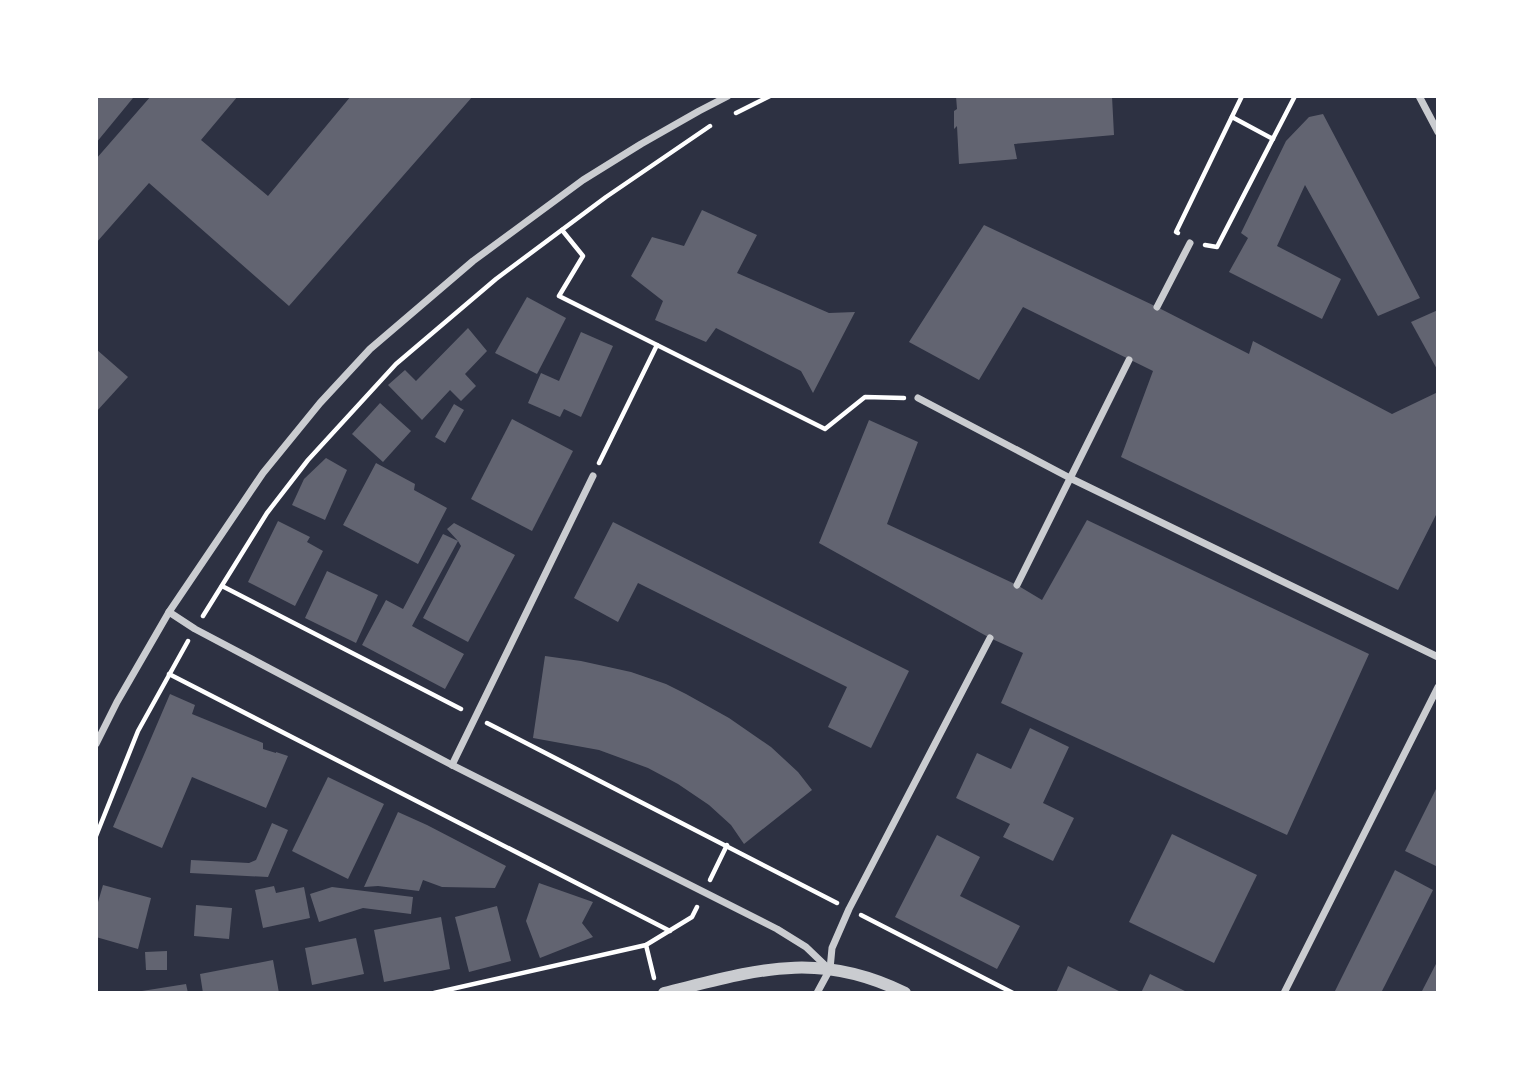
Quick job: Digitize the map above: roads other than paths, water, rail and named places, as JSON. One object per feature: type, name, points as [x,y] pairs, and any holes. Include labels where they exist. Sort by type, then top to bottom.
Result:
[{"type":"street","points":[[96,744],[122,692],[169,612],[263,473],[320,403],[370,349],[473,261],[583,180],[728,96]]},
{"type":"street","points":[[1419,96],[1438,132]]},
{"type":"street","points":[[1157,307],[1190,243]]},
{"type":"street","points":[[1017,585],[1129,360]]},
{"type":"street","points":[[918,398],[1070,478],[1438,657]]},
{"type":"street","points":[[452,765],[593,476]]},
{"type":"street","points":[[169,612],[195,629],[452,765],[777,929],[806,947],[830,969]]},
{"type":"street","points":[[817,993],[830,969],[832,948],[849,909],[990,638]]},
{"type":"street","points":[[1284,993],[1438,687]]},
{"type":"street","points":[[664,993],[775,968],[796,967],[830,969],[865,976],[905,993]]}]
